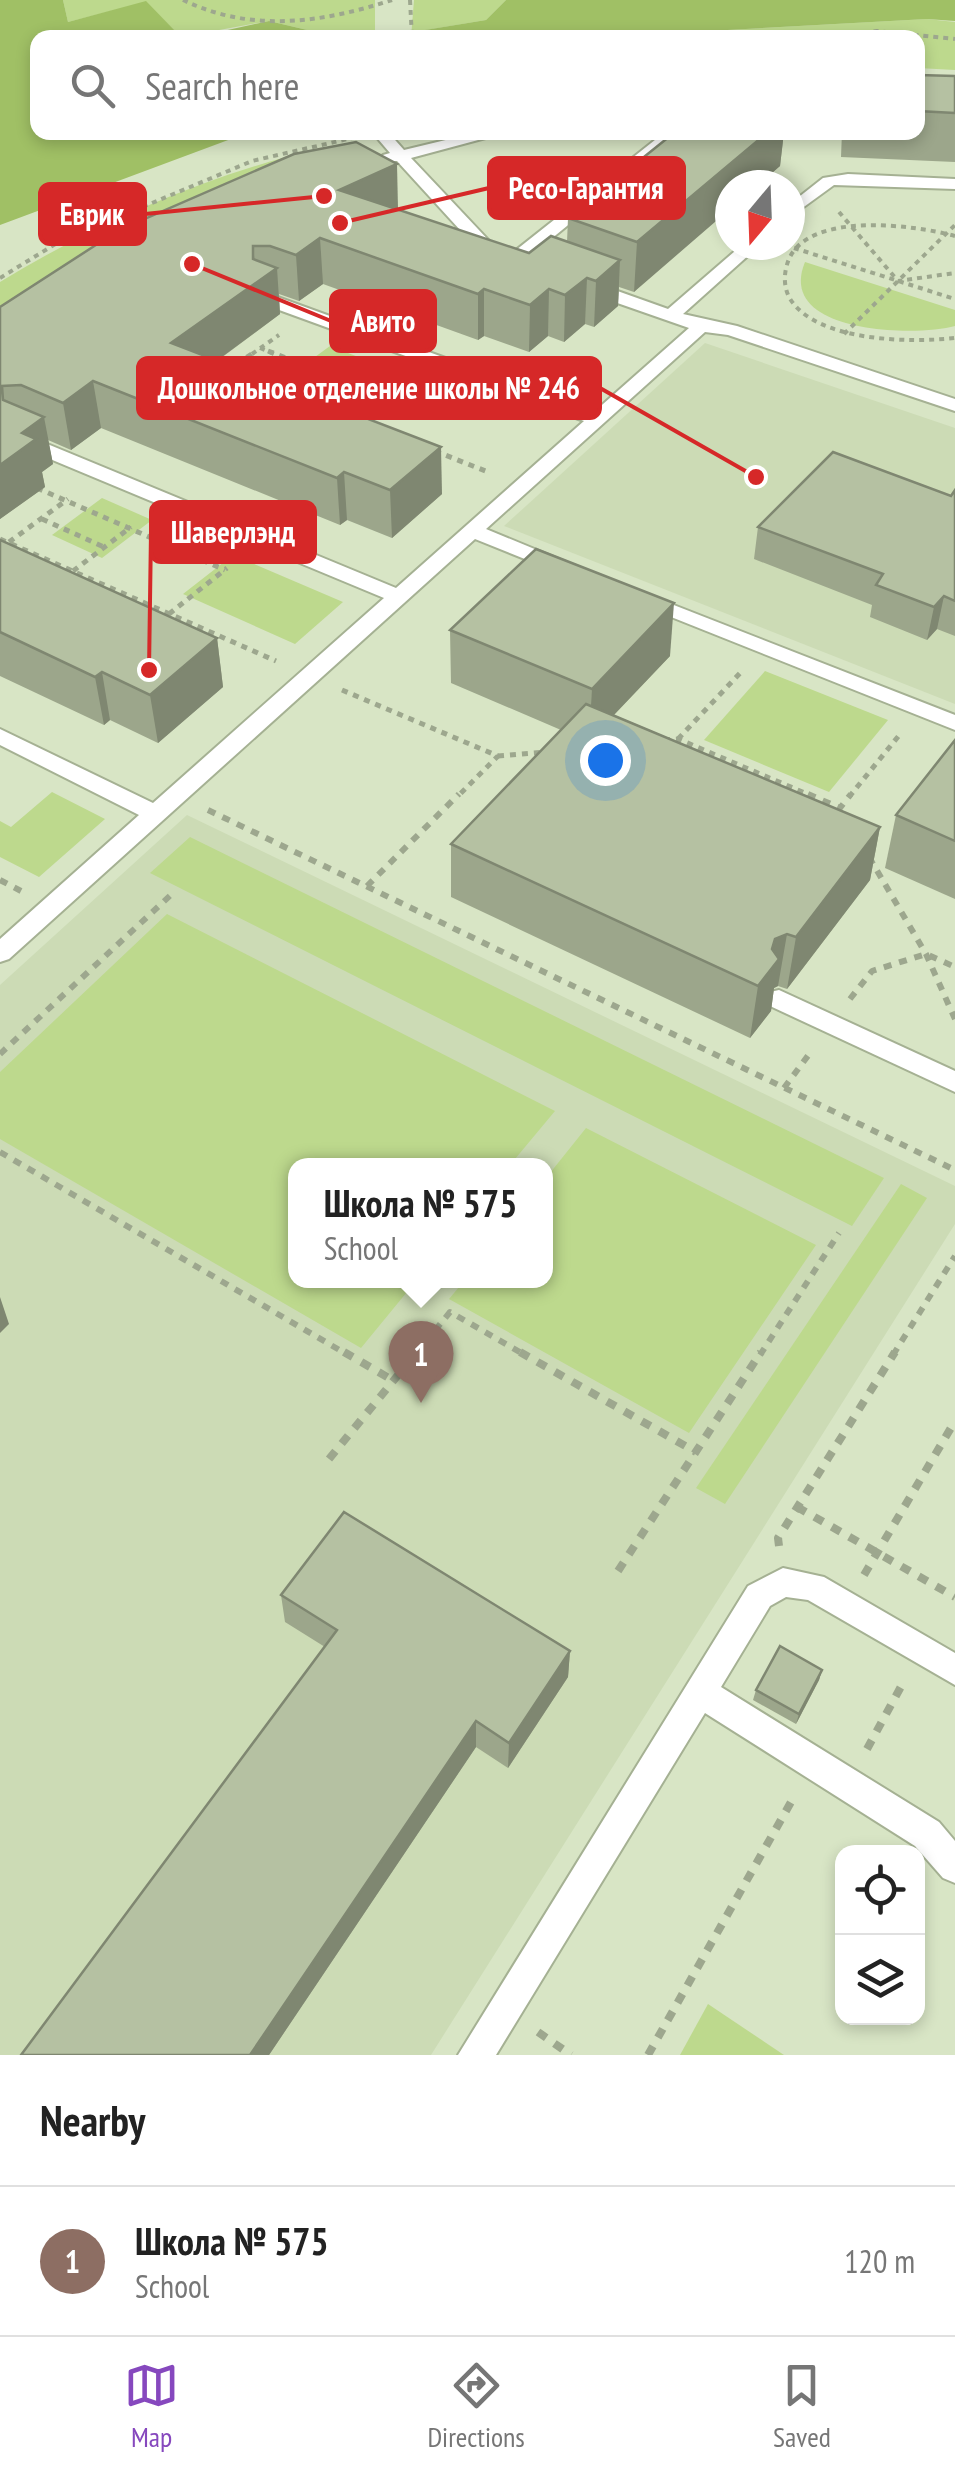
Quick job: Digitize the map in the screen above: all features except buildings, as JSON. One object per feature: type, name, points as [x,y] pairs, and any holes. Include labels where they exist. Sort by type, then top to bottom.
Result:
[{"type":"lane","points":[[386,140],[488,250],[521,265],[605,188],[665,140]]},
{"type":"lane","points":[[347,168],[467,140]]},
{"type":"lane","points":[[519,161],[605,188]]},
{"type":"lane","points":[[805,199],[818,187],[848,179],[955,184]]},
{"type":"lane","points":[[671,315],[735,260]]},
{"type":"lane","points":[[565,280],[701,326],[731,330],[955,405]]},
{"type":"lane","points":[[266,299],[597,418]]},
{"type":"lane","points":[[0,953],[701,326]]},
{"type":"lane","points":[[21,440],[398,596]]},
{"type":"lane","points":[[471,530],[581,574]]},
{"type":"lane","points":[[618,589],[955,724]]},
{"type":"lane","points":[[0,736],[154,814]]},
{"type":"lane","points":[[780,999],[955,1082]]},
{"type":"lane","points":[[476,2055],[758,1596],[783,1582],[813,1587],[944,1657]]},
{"type":"lane","points":[[700,1692],[926,1834],[955,1866]]},
{"type":"path","points":[[183,0],[196,8],[246,19],[303,22],[342,17],[392,0]]},
{"type":"path","points":[[410,0],[412,30]]},
{"type":"path","points":[[925,36],[955,39]]},
{"type":"path","points":[[0,278],[57,243],[252,161],[342,140]]},
{"type":"path","points":[[325,144],[347,168]]},
{"type":"path","points":[[818,187],[898,281]]},
{"type":"path","points":[[805,244],[827,232],[898,224],[955,236]]},
{"type":"path","points":[[818,359],[955,225]]},
{"type":"path","points":[[805,252],[955,299]]},
{"type":"path","points":[[789,260],[784,278],[790,296],[804,310],[846,332],[906,343],[955,338]]},
{"type":"path","points":[[898,281],[955,273]]},
{"type":"path","points":[[227,371],[308,314]]},
{"type":"path","points":[[260,348],[353,384]]},
{"type":"path","points":[[322,407],[379,364]]},
{"type":"path","points":[[216,367],[243,377]]},
{"type":"path","points":[[306,401],[340,414]]},
{"type":"path","points":[[431,450],[522,485]]},
{"type":"path","points":[[8,542],[102,474]]},
{"type":"path","points":[[23,482],[225,570]]},
{"type":"path","points":[[72,572],[145,517]]},
{"type":"path","points":[[41,519],[104,547]]},
{"type":"path","points":[[0,539],[498,756],[552,751]]},
{"type":"path","points":[[170,614],[240,558]]},
{"type":"path","points":[[678,739],[765,648]]},
{"type":"path","points":[[840,808],[920,710]]},
{"type":"path","points":[[660,741],[678,739],[840,808],[849,823]]},
{"type":"path","points":[[368,886],[498,756]]},
{"type":"path","points":[[176,794],[955,1170]]},
{"type":"path","points":[[867,854],[926,954],[955,1019]]},
{"type":"path","points":[[0,1054],[174,892]]},
{"type":"path","points":[[0,1152],[394,1380]]},
{"type":"path","points":[[618,1571],[839,1232]]},
{"type":"path","points":[[783,1582],[778,1538],[955,1256]]},
{"type":"path","points":[[329,1459],[450,1312],[696,1452]]},
{"type":"path","points":[[847,1606],[955,1421]]},
{"type":"path","points":[[797,1507],[955,1597]]},
{"type":"path","points":[[848,1785],[944,1657]]},
{"type":"path","points":[[648,2055],[813,1764]]},
{"type":"shaded area","points":[[705,343],[955,428],[955,704],[504,526]]},
{"type":"shaded area","points":[[187,815],[955,1186],[955,1224],[431,2055],[0,2055],[0,985]]},
{"type":"green space","points":[[0,0],[63,0],[68,22],[146,1],[174,30],[30,30],[30,140],[228,140],[0,225]]},
{"type":"green space","points":[[63,0],[375,0],[375,30],[307,30],[269,21],[220,30],[174,30],[146,2],[68,22]]},
{"type":"green space","points":[[414,0],[506,0],[486,20],[412,30]]},
{"type":"green space","points":[[506,0],[955,0],[955,21],[927,19],[727,30],[425,30],[486,20]]},
{"type":"green space","points":[[927,19],[955,22],[955,70],[925,68],[925,30],[727,30]]},
{"type":"green space","points":[[269,21],[307,30],[228,30]]},
{"type":"green space","points":[[322,148],[335,161],[0,308],[0,282],[76,239],[197,186]]},
{"type":"green space","points":[[805,262],[955,310],[955,326],[882,330],[829,317],[810,304],[801,286]]},
{"type":"green space","points":[[330,346],[385,367],[345,398],[289,376]]},
{"type":"green space","points":[[102,498],[152,520],[102,558],[52,535]]},
{"type":"green space","points":[[233,555],[343,602],[295,644],[183,594]]},
{"type":"green space","points":[[765,671],[888,720],[829,792],[704,740]]},
{"type":"green space","points":[[52,792],[105,819],[39,877],[0,857],[0,821],[11,827]]},
{"type":"green space","points":[[190,837],[884,1178],[852,1226],[150,873]]},
{"type":"green space","points":[[167,914],[555,1111],[516,1158],[288,1158],[288,1288],[410,1288],[361,1348],[0,1139],[0,1072]]},
{"type":"green space","points":[[586,1128],[816,1245],[689,1433],[449,1299],[458,1288],[553,1288],[553,1169]]},
{"type":"green space","points":[[901,1184],[927,1198],[725,1504],[696,1488]]},
{"type":"green space","points":[[708,2004],[784,2055],[680,2055]]},
{"type":"place","name":"Еврик","points":[[324,196]]},
{"type":"place","name":"Ресо-Гарантия","points":[[340,223]]},
{"type":"place","name":"Авито","points":[[192,264]]},
{"type":"place","name":"Дошкольное отделение школы № 246","points":[[756,477]]},
{"type":"place","name":"Шаверлэнд","points":[[149,670]]},
{"type":"place","name":"Школа № 575","points":[[421,1403]]}]
